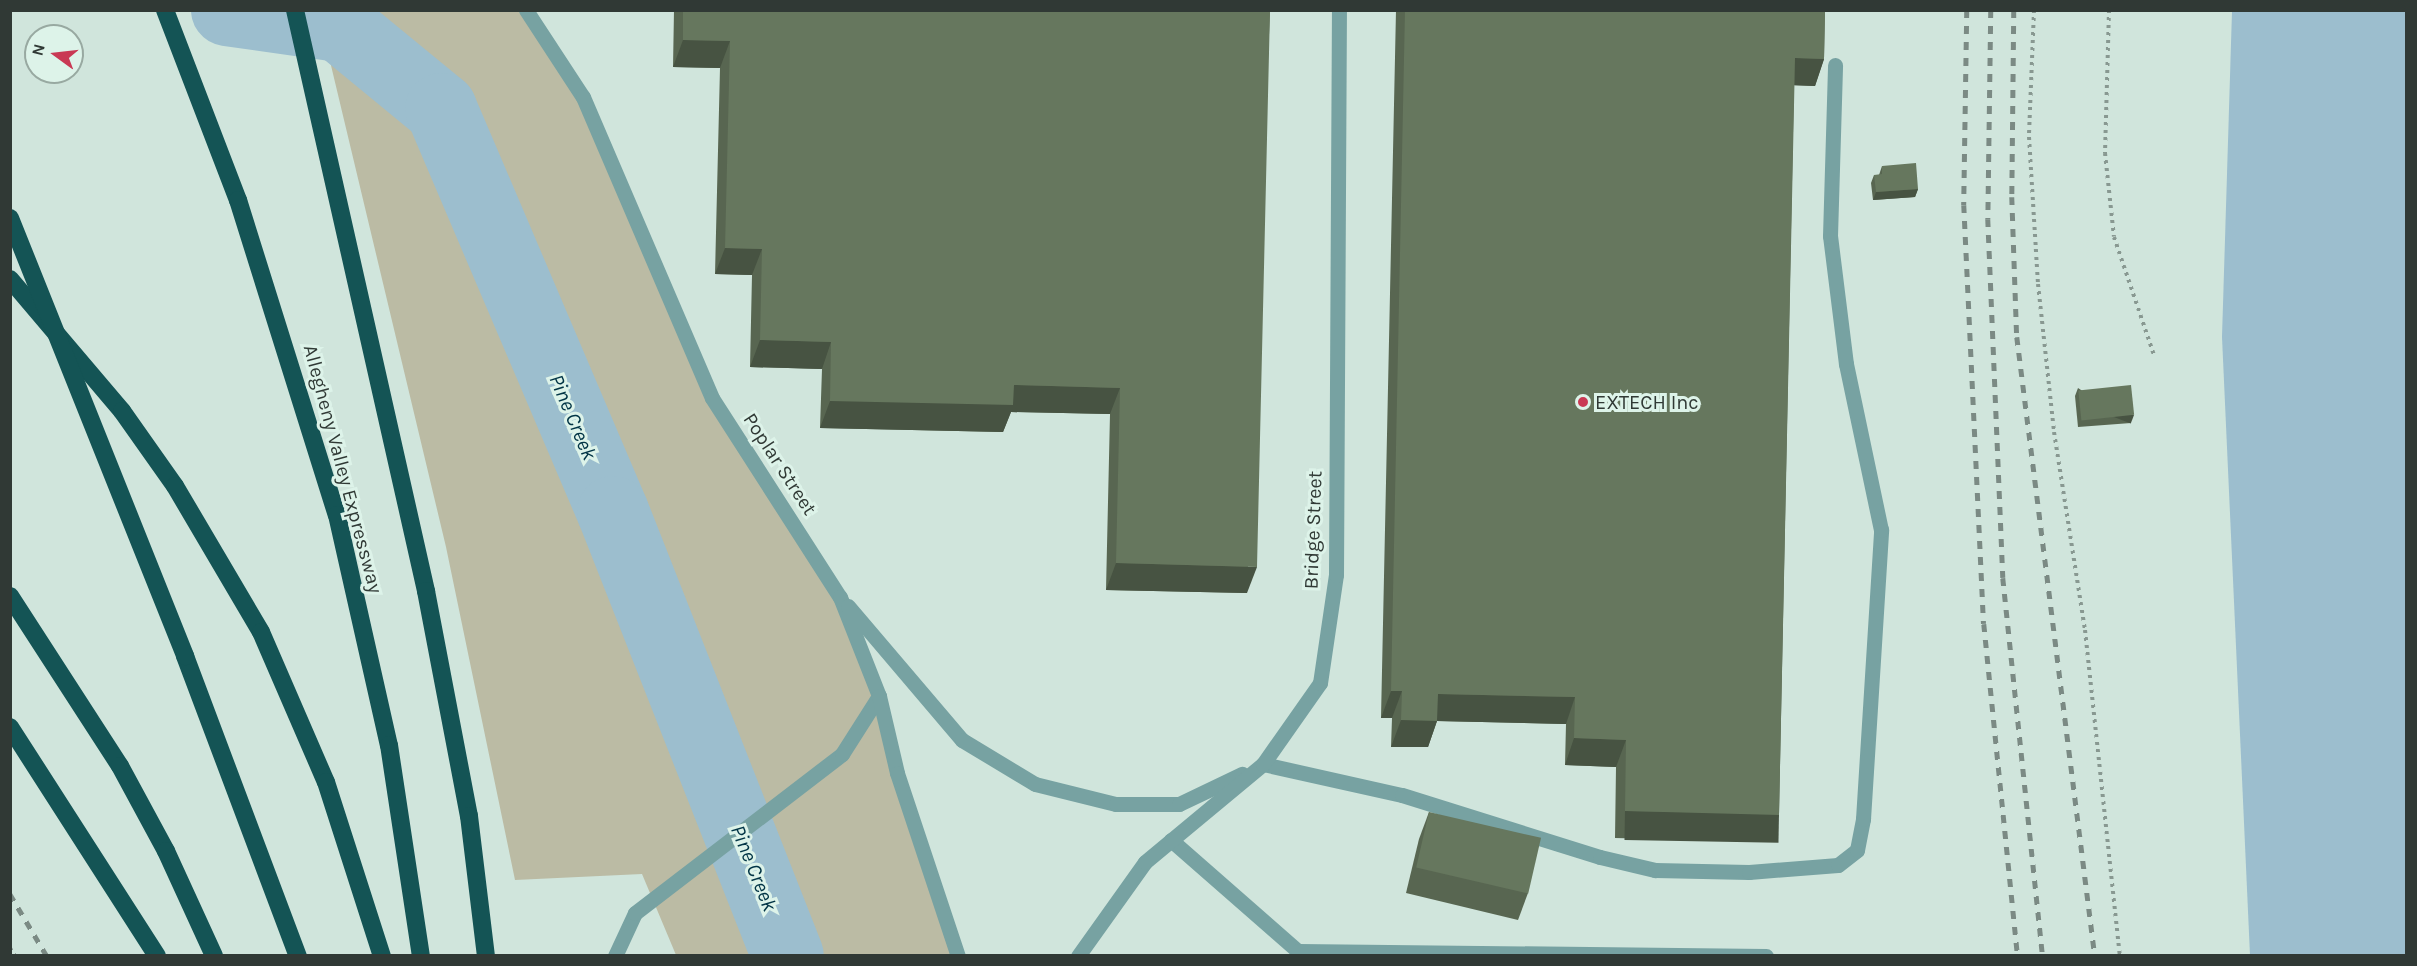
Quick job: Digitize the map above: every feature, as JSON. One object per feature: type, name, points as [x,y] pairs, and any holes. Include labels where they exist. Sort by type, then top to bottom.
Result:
[{"type":"highway","name":"Allegheny Valley Expressway","points":[[165,10],[238,200],[337,515],[389,745],[421,956]]},
{"type":"highway","points":[[295,10],[449,701],[486,956]]},
{"type":"highway","points":[[10,218],[185,656],[298,956]]},
{"type":"highway","points":[[10,279],[70,346],[149,449],[223,563],[261,632],[326,782],[382,956]]},
{"type":"highway","points":[[10,596],[120,766],[166,852],[214,956]]},
{"type":"highway","points":[[10,727],[157,956]]},
{"type":"street","name":"Poplar Street","points":[[526,10],[583,97],[712,398],[840,597],[879,696],[900,783],[958,956]]},
{"type":"street","name":"Bridge Street","points":[[1078,956],[1145,862],[1263,764],[1320,683],[1336,575],[1339,10]]},
{"type":"street","points":[[840,597],[962,740],[1035,784],[1116,804],[1179,804],[1263,764],[1402,795],[1600,857],[1655,870],[1749,872],[1838,865],[1857,850],[1863,819],[1881,530],[1846,364],[1830,236],[1835,65]]},
{"type":"street","points":[[615,956],[635,913],[680,876],[842,754],[879,696]]},
{"type":"street","points":[[1171,840],[1298,951],[1766,956]]},
{"type":"path","points":[[2034,10],[2029,137],[2038,284],[2054,432],[2085,630],[2120,956]]},
{"type":"path","points":[[2109,10],[2105,153],[2114,237],[2154,355]]},
{"type":"path","points":[[10,948],[15,956]]},
{"type":"green space","points":[[318,11],[526,11],[583,97],[712,398],[840,597],[958,955],[676,955],[642,874],[515,880],[446,547]]},
{"type":"water","points":[[2232,11],[2406,11],[2406,955],[2250,955],[2222,337]]},
{"type":"building","points":[[683,10],[1270,10],[1257,567],[1116,563],[1120,388],[1014,385],[1013,405],[830,401],[831,342],[760,340],[762,249],[725,248],[730,41],[683,40]]},
{"type":"building","name":"EXTECH Inc","points":[[1405,10],[1825,10],[1824,59],[1795,58],[1779,815],[1625,811],[1626,740],[1574,738],[1575,697],[1438,694],[1437,721],[1401,720],[1402,691],[1391,691]]},
{"type":"building","points":[[1916,163],[1918,189],[1876,192],[1874,175],[1882,174],[1882,166]]},
{"type":"building","points":[[2131,385],[2134,415],[2081,420],[2078,391]]},
{"type":"building","points":[[1429,812],[1541,838],[1528,893],[1416,868]]},
{"type":"waterway","name":"Pine Creek","points":[[227,10],[340,26],[441,109],[613,512],[788,956]]},
{"type":"railway","points":[[1967,10],[1964,205],[1984,624],[2018,956]]},
{"type":"railway","points":[[1991,10],[1988,219],[2003,578],[2043,956]]},
{"type":"railway","points":[[2014,10],[2012,197],[2017,337],[2095,956]]},
{"type":"railway","points":[[10,894],[47,956]]},
{"type":"place","name":"EXTECH Inc","points":[[1583,402]]}]
